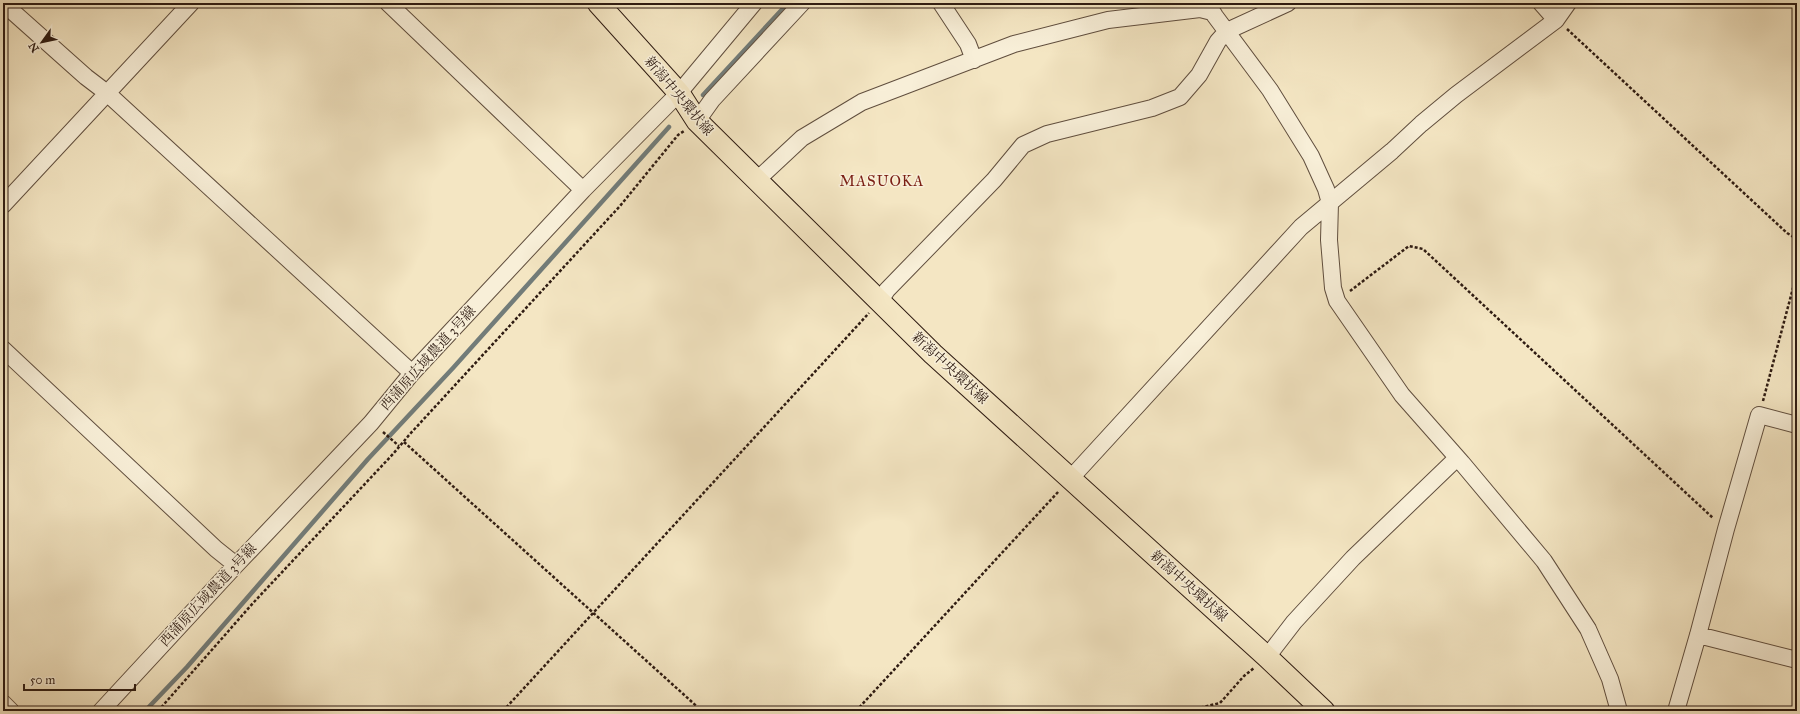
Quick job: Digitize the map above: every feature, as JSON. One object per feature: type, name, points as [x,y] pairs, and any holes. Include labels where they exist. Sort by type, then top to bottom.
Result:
[{"type":"main road","name":"新潟中央環状線","points":[[598,3],[679,93],[697,120],[933,354],[1268,657],[1324,711]]},
{"type":"street","points":[[3,3],[86,77],[107,93],[412,373]]},
{"type":"street","points":[[3,205],[191,3]]},
{"type":"street","points":[[388,3],[583,190]]},
{"type":"street","name":"西蒲原広域農道 3号線","points":[[101,711],[371,422],[412,373],[583,190],[679,93],[754,3]]},
{"type":"street","points":[[697,120],[712,100],[802,3]]},
{"type":"street","points":[[941,3],[968,44],[974,60]]},
{"type":"street","points":[[880,301],[887,290],[994,180],[1023,146],[1047,134],[1152,108],[1180,97],[1199,74],[1218,41],[1227,31],[1288,3]]},
{"type":"street","points":[[1541,3],[1556,20]]},
{"type":"street","points":[[1070,479],[1301,227],[1456,95],[1556,20],[1568,3]]},
{"type":"street","points":[[757,180],[802,138],[862,102],[1014,44],[1108,20],[1209,7],[1270,90],[1311,156],[1326,189],[1330,203],[1329,240],[1333,288],[1337,302],[1402,395],[1544,561],[1588,628],[1610,679],[1618,711]]},
{"type":"street","points":[[3,349],[216,549],[236,565]]},
{"type":"street","points":[[1676,711],[1759,415],[1797,425]]},
{"type":"street","points":[[1268,657],[1294,622],[1353,558],[1457,458]]},
{"type":"street","points":[[1698,635],[1797,660]]},
{"type":"street","points":[[3,704],[11,711]]},
{"type":"path","points":[[1556,20],[1787,233],[1797,239]]},
{"type":"path","points":[[158,711],[254,602],[393,454],[620,206],[678,135],[697,120]]},
{"type":"path","points":[[1337,302],[1409,246],[1423,249],[1726,529]]},
{"type":"path","points":[[1759,415],[1797,273]]},
{"type":"path","points":[[503,711],[880,301]]},
{"type":"path","points":[[380,430],[399,446]]},
{"type":"path","points":[[404,442],[702,711]]},
{"type":"path","points":[[856,711],[1070,479]]},
{"type":"path","points":[[1186,711],[1220,703],[1244,676],[1268,657]]},
{"type":"waterway","points":[[703,95],[788,3]]},
{"type":"waterway","points":[[145,711],[187,667],[368,459],[453,368],[669,127]]},
{"type":"district","name":"MASUOKA","points":[[882,181]]}]
